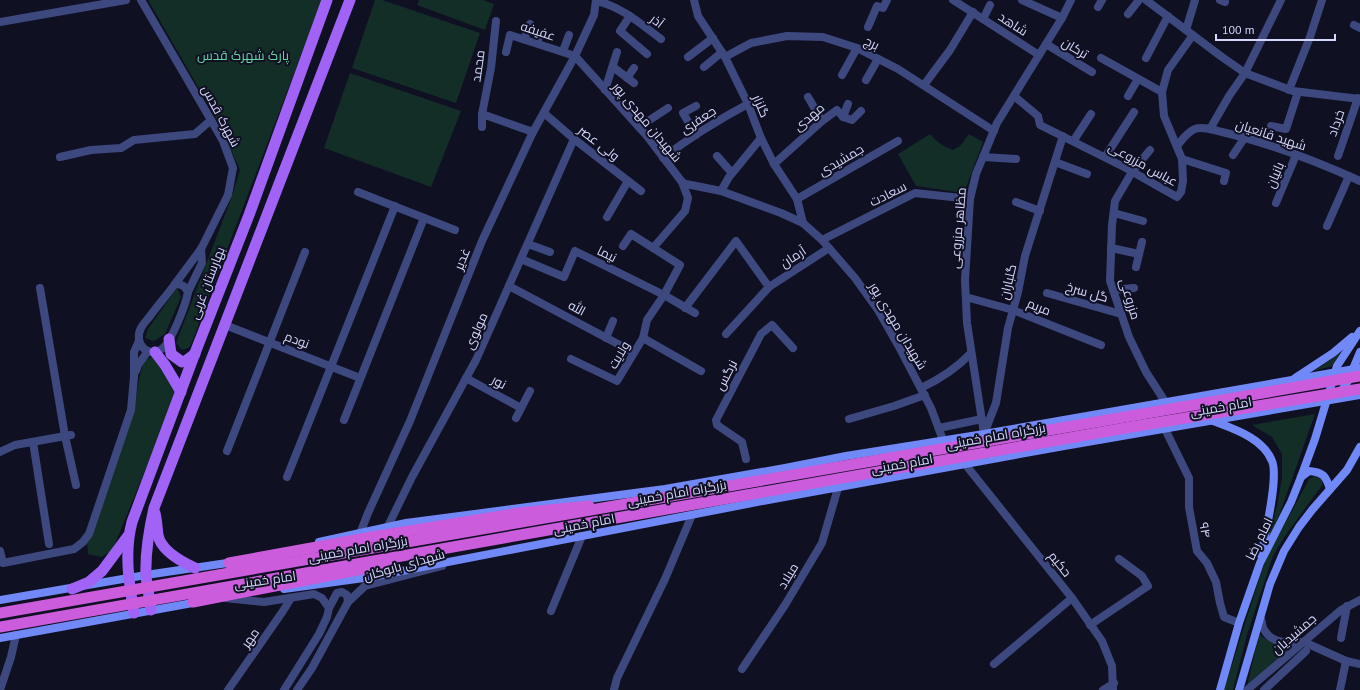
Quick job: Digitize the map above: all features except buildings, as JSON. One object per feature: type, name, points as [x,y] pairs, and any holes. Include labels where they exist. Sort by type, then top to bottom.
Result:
[{"type":"highway","name":"بزرگراه امام خمینی","points":[[0,613],[653,500],[1358,371]]},
{"type":"highway","name":"بزرگراه امام خمینی","points":[[0,627],[1131,427],[1360,389]]},
{"type":"highway","points":[[229,563],[365,538],[519,513],[653,500]]},
{"type":"highway","points":[[193,602],[656,511]]},
{"type":"main road","name":"بهارستان غربی","points":[[134,613],[128,579],[128,536],[195,353],[249,215],[328,0]]},
{"type":"main road","points":[[151,610],[146,575],[148,534],[154,508],[350,0]]},
{"type":"main road","points":[[300,75],[318,82]]},
{"type":"main road","points":[[1289,381],[1327,357],[1360,331]]},
{"type":"main road","name":"امام رضا","points":[[1220,690],[1239,623],[1260,563],[1291,502],[1301,477],[1315,439],[1337,366],[1360,331]]},
{"type":"main road","points":[[169,339],[171,354],[182,362],[187,360],[195,353]]},
{"type":"main road","points":[[151,351],[165,365],[181,392]]},
{"type":"main road","points":[[1326,401],[1337,395],[1358,371],[1360,352]]},
{"type":"main road","name":"امام خمینی","points":[[0,600],[146,575],[229,563],[361,531],[388,526],[665,489],[846,456],[984,434],[1289,381],[1358,371]]},
{"type":"main road","name":"امام خمینی","points":[[0,638],[193,602],[371,577],[965,464],[1360,395]]},
{"type":"main road","points":[[1212,421],[1241,432],[1262,447],[1272,461],[1275,476],[1260,563]]},
{"type":"main road","points":[[1239,690],[1270,584],[1284,551],[1299,527],[1347,470],[1360,446]]},
{"type":"main road","points":[[794,466],[799,495]]},
{"type":"main road","points":[[1301,477],[1309,471],[1318,472],[1326,477],[1330,489]]},
{"type":"main road","points":[[146,485],[149,492],[155,493],[161,491]]},
{"type":"main road","points":[[154,508],[158,537],[179,561],[195,568]]},
{"type":"main road","points":[[72,588],[89,582],[102,571],[128,536]]},
{"type":"street","points":[[0,22],[126,0]]},
{"type":"street","name":"شهرک قدس","points":[[140,0],[211,120],[222,141],[233,168],[228,195],[201,248]]},
{"type":"street","name":"آذر","points":[[596,0],[610,4],[630,16],[661,39]]},
{"type":"street","name":"غدیر","points":[[361,531],[410,422],[482,241],[533,132],[575,56],[594,15],[596,0]]},
{"type":"street","name":"گلزار","points":[[694,0],[698,16],[723,55],[748,104],[761,138],[774,164],[797,199],[802,224]]},
{"type":"street","points":[[868,27],[877,6],[883,8],[887,0]]},
{"type":"street","name":"شاهد","points":[[953,0],[1040,55]]},
{"type":"street","points":[[1022,0],[1062,18]]},
{"type":"street","name":"مظاهر مزروعی","points":[[984,434],[967,323],[965,280],[970,199],[976,174],[997,123],[1040,55],[1071,0]]},
{"type":"street","points":[[1128,14],[1139,0]]},
{"type":"street","points":[[1146,0],[1245,73],[1298,92],[1359,98]]},
{"type":"street","points":[[1186,30],[1195,0]]},
{"type":"street","points":[[1210,129],[1229,96],[1245,73],[1281,0]]},
{"type":"street","points":[[1289,90],[1310,37],[1322,0]]},
{"type":"street","points":[[984,19],[990,5]]},
{"type":"street","points":[[924,85],[950,50],[973,12]]},
{"type":"street","points":[[630,16],[620,31],[647,54]]},
{"type":"street","points":[[1146,58],[1168,16]]},
{"type":"street","name":"محمد","points":[[482,127],[482,114],[491,68],[496,21]]},
{"type":"street","points":[[524,39],[530,24]]},
{"type":"street","points":[[537,43],[540,33]]},
{"type":"street","points":[[563,51],[569,34]]},
{"type":"street","name":"عفیفه","points":[[506,52],[510,35],[575,56]]},
{"type":"street","name":"عباس مزروعی","points":[[1014,96],[1038,116],[1040,125],[1074,140],[1177,197],[1181,192],[1183,181],[1182,159],[1164,116],[1162,92],[1168,70],[1193,35]]},
{"type":"street","name":"برج","points":[[704,67],[723,55],[751,43],[787,36],[823,37],[856,48],[898,69],[994,130]]},
{"type":"street","points":[[688,57],[713,38]]},
{"type":"street","name":"ترکان","points":[[1046,44],[1092,72]]},
{"type":"street","points":[[842,75],[856,48]]},
{"type":"street","points":[[605,90],[617,52]]},
{"type":"street","name":"شهیدان مهدی پور","points":[[575,56],[639,127],[682,182],[721,191],[781,213],[802,224],[822,240],[855,278],[878,310],[923,391],[939,428],[942,440]]},
{"type":"street","points":[[1101,58],[1162,92]]},
{"type":"street","points":[[866,80],[878,59]]},
{"type":"street","points":[[613,67],[631,81],[634,68]]},
{"type":"street","points":[[1128,96],[1138,79]]},
{"type":"street","points":[[1271,126],[1286,129],[1298,92]]},
{"type":"street","points":[[808,98],[822,121]]},
{"type":"street","name":"خرداد","points":[[1338,156],[1359,98]]},
{"type":"street","name":"جعفری","points":[[663,158],[721,119],[748,104]]},
{"type":"street","points":[[843,117],[848,104]]},
{"type":"street","points":[[696,106],[683,113],[696,136]]},
{"type":"street","points":[[639,127],[668,108]]},
{"type":"street","name":"مهدی","points":[[774,164],[836,110],[843,117],[852,120],[861,111]]},
{"type":"street","points":[[1105,157],[1134,112]]},
{"type":"street","name":"ولی عصر","points":[[544,113],[574,139],[641,191]]},
{"type":"street","points":[[482,114],[533,132]]},
{"type":"street","points":[[1074,140],[1091,114]]},
{"type":"street","points":[[60,157],[91,150],[120,148],[134,140],[195,134],[211,120]]},
{"type":"street","name":"شهید قانعیان","points":[[1177,146],[1188,132],[1195,129],[1210,129],[1245,137],[1296,155],[1360,181]]},
{"type":"street","name":"گلباران","points":[[984,434],[996,403],[1008,328],[1026,256],[1063,136]]},
{"type":"street","points":[[1233,156],[1245,137]]},
{"type":"street","points":[[721,191],[732,173],[761,138]]},
{"type":"street","name":"مولوی","points":[[388,526],[412,478],[476,360],[574,139]]},
{"type":"street","name":"جمشیدی","points":[[797,199],[898,141]]},
{"type":"street","name":"مزروعی","points":[[1150,150],[1132,172],[1115,201],[1110,281],[1129,336],[1146,372],[1166,403]]},
{"type":"street","name":"بانیان","points":[[1276,203],[1296,155]]},
{"type":"street","points":[[717,156],[732,173]]},
{"type":"street","points":[[983,157],[1016,159]]},
{"type":"street","points":[[1182,159],[1226,173],[1224,181]]},
{"type":"street","points":[[1055,162],[1087,174]]},
{"type":"street","points":[[1327,226],[1349,176]]},
{"type":"street","points":[[607,217],[628,181]]},
{"type":"street","points":[[623,246],[630,234],[653,248],[685,211],[688,198],[682,182]]},
{"type":"street","points":[[358,192],[455,230]]},
{"type":"street","name":"سعادت","points":[[822,240],[915,193],[970,199]]},
{"type":"street","points":[[1016,202],[1040,211]]},
{"type":"street","points":[[287,477],[395,206]]},
{"type":"street","points":[[1114,213],[1143,222]]},
{"type":"street","points":[[344,420],[424,218]]},
{"type":"street","points":[[685,308],[736,241],[769,287]]},
{"type":"street","points":[[1136,267],[1142,242]]},
{"type":"street","points":[[528,244],[550,252]]},
{"type":"street","points":[[0,551],[2,563],[54,554],[74,549],[83,542],[89,534],[131,410],[134,377],[134,352],[139,341],[140,329],[201,248]]},
{"type":"street","points":[[134,377],[138,364],[151,351],[163,348],[169,339],[186,302],[188,292],[202,263],[201,248]]},
{"type":"street","name":"ولایت","points":[[571,359],[617,381],[633,352],[643,338],[647,320],[664,295],[680,265],[653,248]]},
{"type":"street","name":"آرمان","points":[[726,334],[769,287],[829,248]]},
{"type":"street","points":[[1111,248],[1139,254]]},
{"type":"street","name":"نیما","points":[[521,259],[564,277],[575,251],[664,295],[695,313]]},
{"type":"street","points":[[227,451],[305,252]]},
{"type":"street","points":[[175,284],[181,284],[188,292]]},
{"type":"street","name":"الله","points":[[509,286],[633,352]]},
{"type":"street","points":[[40,288],[76,486]]},
{"type":"street","points":[[1113,290],[1134,288]]},
{"type":"street","name":"گل سرخ","points":[[1047,293],[1121,314]]},
{"type":"street","name":"مریم","points":[[966,297],[1013,310],[1101,345]]},
{"type":"street","points":[[606,338],[613,321]]},
{"type":"street","name":"نودم","points":[[225,325],[360,378]]},
{"type":"street","name":"نرگس","points":[[746,459],[742,442],[717,425],[716,420],[761,334],[772,325],[793,348]]},
{"type":"street","points":[[643,338],[701,371]]},
{"type":"street","points":[[139,341],[143,348],[151,351]]},
{"type":"street","points":[[849,419],[894,406],[923,391],[961,364],[971,353]]},
{"type":"street","name":"نور","points":[[466,378],[521,408]]},
{"type":"street","points":[[516,418],[530,391]]},
{"type":"street","points":[[939,428],[982,419]]},
{"type":"street","name":"۹۴","points":[[1165,429],[1189,478],[1189,507],[1197,551],[1207,563],[1216,582],[1224,617],[1239,623]]},
{"type":"street","points":[[0,452],[14,446],[68,436]]},
{"type":"street","points":[[33,442],[49,544]]},
{"type":"street","name":"حکیم","points":[[965,464],[1072,598],[1102,641],[1112,666],[1114,686]]},
{"type":"street","name":"میلاد","points":[[742,669],[785,604],[822,543],[838,488]]},
{"type":"street","points":[[614,690],[617,678],[665,579],[692,515]]},
{"type":"street","points":[[552,611],[582,536]]},
{"type":"street","name":"شهدای بابوکان","points":[[297,690],[312,668],[348,602],[365,586],[423,572],[476,556]]},
{"type":"street","points":[[1090,625],[1148,586],[1142,576],[1119,559]]},
{"type":"street","points":[[284,690],[319,634],[328,617],[329,608],[337,593],[342,592],[347,595],[348,602]]},
{"type":"street","points":[[222,598],[264,602],[314,594],[322,598],[329,608]]},
{"type":"street","name":"مهر","points":[[228,690],[291,598]]},
{"type":"street","points":[[994,664],[1072,598]]},
{"type":"street","name":"جمشیدیان","points":[[1247,690],[1341,610],[1360,600]]},
{"type":"street","points":[[1342,638],[1347,606]]},
{"type":"street","points":[[1261,619],[1264,631],[1277,641],[1304,642],[1346,661],[1360,664]]},
{"type":"street","points":[[0,690],[11,657],[16,635]]},
{"type":"street","points":[[1264,690],[1306,651]]},
{"type":"street","points":[[1340,690],[1346,661]]},
{"type":"street","points":[[1103,690],[1114,686]]},
{"type":"green space","name":"پارک شهرک قدس","points":[[148,0],[322,0],[190,347],[182,350],[176,343],[231,199],[240,170],[217,120]]},
{"type":"green space","points":[[375,0],[382,0],[480,33],[456,103],[352,68]]},
{"type":"green space","points":[[419,0],[483,0],[494,4],[485,30],[417,5]]},
{"type":"green space","points":[[350,73],[461,111],[431,187],[324,148]]},
{"type":"green space","points":[[930,134],[940,144],[953,150],[960,146],[969,134],[983,142],[964,193],[916,186],[898,154]]},
{"type":"green space","points":[[177,288],[181,297],[165,334],[154,341],[145,338],[148,329]]},
{"type":"green space","points":[[1342,350],[1332,366],[1314,371],[1332,359]]},
{"type":"green space","points":[[153,356],[177,393],[112,551],[101,557],[88,554],[87,542],[134,411],[139,379],[144,361]]},
{"type":"green space","points":[[1315,414],[1280,513],[1266,545],[1277,506],[1282,478],[1282,454],[1272,437],[1252,425]]},
{"type":"green space","points":[[1315,476],[1321,479],[1323,484],[1285,536],[1273,556],[1247,635],[1233,690],[1224,690],[1267,557],[1309,479]]},
{"type":"green space","points":[[1259,634],[1274,644],[1292,646],[1247,686]]}]
